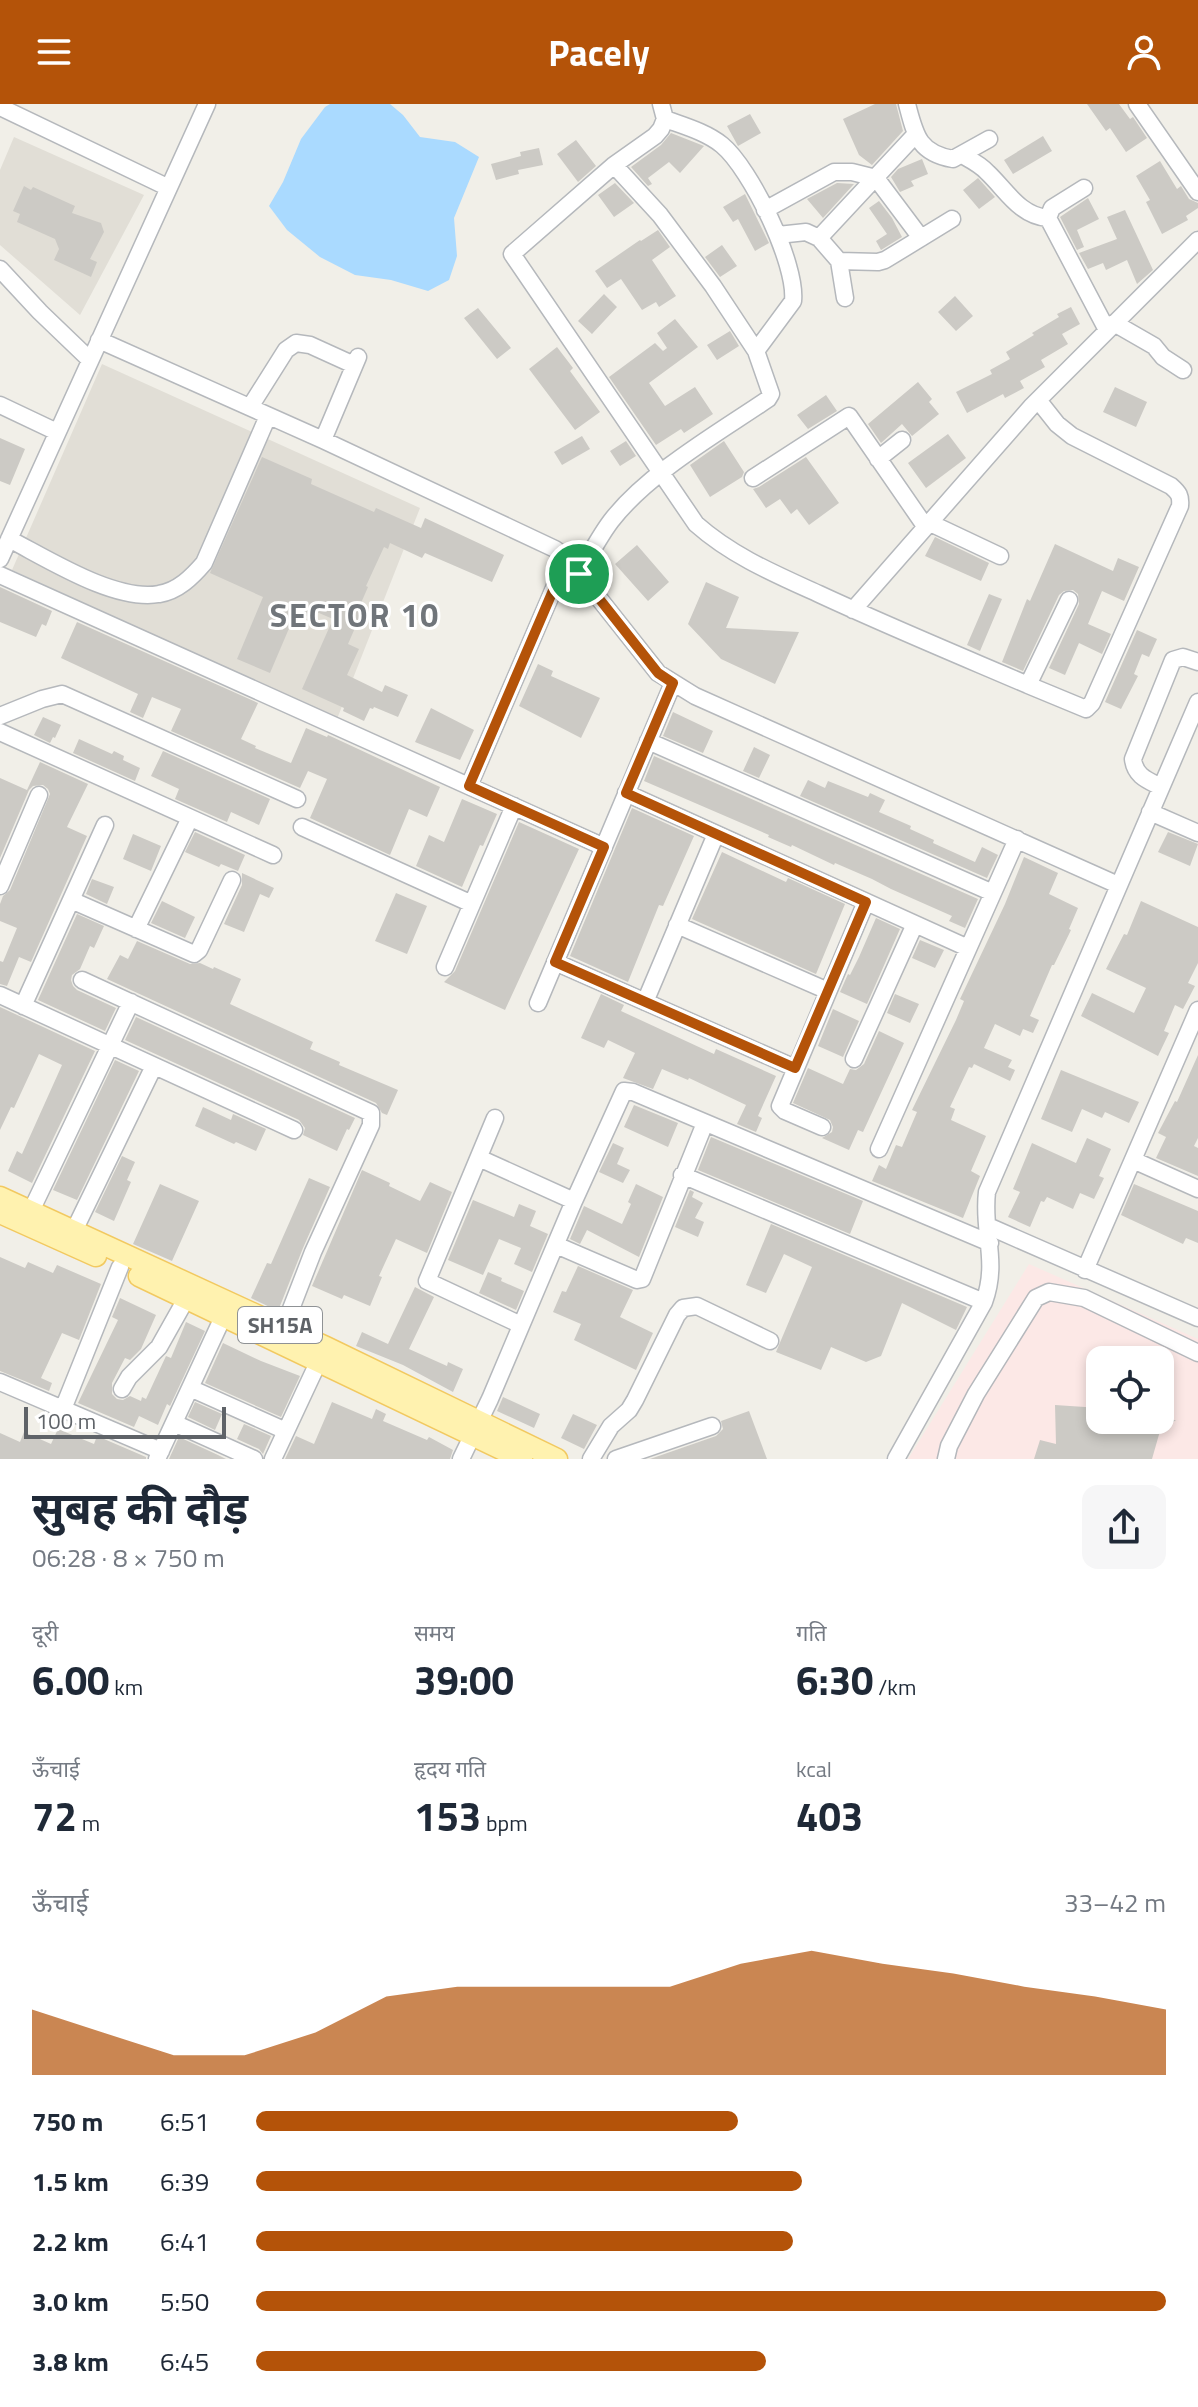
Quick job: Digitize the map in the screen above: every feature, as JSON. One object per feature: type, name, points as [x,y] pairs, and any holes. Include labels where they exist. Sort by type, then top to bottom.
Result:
[{"type":"main road","name":"SH15A","points":[[0,1197],[31,1211],[120,1267],[223,1317],[322,1354],[476,1429],[557,1459]]},
{"type":"main road","name":"SH15A","points":[[0,1213],[71,1237],[284,1327],[322,1354]]},
{"type":"main road","name":"SH15A","points":[[476,1429],[522,1459]]},
{"type":"street","points":[[0,559],[207,104]]},
{"type":"street","points":[[907,104],[915,135],[920,144],[934,154],[953,159],[989,139]]},
{"type":"street","points":[[1137,104],[1198,192]]},
{"type":"street","points":[[0,107],[167,187]]},
{"type":"street","points":[[756,351],[793,301],[794,292],[778,235],[744,169],[722,145],[663,112],[661,129],[655,136],[614,165],[512,254],[696,524],[715,542],[742,558],[853,610],[1081,708],[1089,708],[1181,499],[1179,492],[1171,486],[1072,436],[1057,424],[1038,400]]},
{"type":"street","points":[[819,238],[915,135]]},
{"type":"street","points":[[962,155],[984,168],[1008,197],[1035,215],[1048,218],[1111,326],[1154,346],[1163,357],[1183,370]]},
{"type":"street","points":[[579,574],[612,520],[627,503],[662,473],[771,394],[756,351],[713,286],[660,215],[614,165]]},
{"type":"street","points":[[765,210],[834,172],[852,172],[876,178],[921,238]]},
{"type":"street","points":[[1048,218],[1052,208],[1084,188]]},
{"type":"street","points":[[839,261],[885,260],[952,219]]},
{"type":"street","points":[[778,235],[806,232],[819,238],[839,261],[845,298]]},
{"type":"street","points":[[853,610],[1038,400],[1198,240]]},
{"type":"street","points":[[0,269],[90,360]]},
{"type":"street","points":[[99,340],[323,440],[555,549],[567,558],[658,673],[709,703],[1118,885]]},
{"type":"street","points":[[250,407],[286,350],[296,343],[356,360],[323,440]]},
{"type":"street","points":[[0,405],[57,432]]},
{"type":"street","points":[[9,539],[109,589],[131,595],[159,595],[172,590],[189,580],[204,563],[268,416]]},
{"type":"street","points":[[753,478],[849,416],[927,524],[1000,556]]},
{"type":"street","points":[[878,459],[902,440]]},
{"type":"street","points":[[469,786],[567,558]]},
{"type":"street","points":[[0,575],[604,847]]},
{"type":"street","points":[[1028,685],[1069,600]]},
{"type":"street","points":[[1161,787],[1141,778],[1134,769],[1133,759],[1173,660],[1183,657],[1198,662]]},
{"type":"street","points":[[538,1003],[673,683]]},
{"type":"street","points":[[0,716],[52,695],[62,694],[297,799]]},
{"type":"street","points":[[896,1459],[984,1302],[990,1284],[987,1192],[1198,702]]},
{"type":"street","points":[[0,732],[273,855]]},
{"type":"street","points":[[648,741],[993,893]]},
{"type":"street","points":[[626,793],[968,948]]},
{"type":"street","points":[[0,886],[39,795]]},
{"type":"street","points":[[445,967],[514,806]]},
{"type":"street","points":[[1150,812],[1198,833]]},
{"type":"street","points":[[136,929],[190,818]]},
{"type":"street","points":[[23,1006],[105,825]]},
{"type":"street","points":[[302,827],[472,904]]},
{"type":"street","points":[[645,1002],[716,834]]},
{"type":"street","points":[[879,1149],[1017,839]]},
{"type":"street","points":[[71,900],[194,954],[199,950],[232,880]]},
{"type":"street","points":[[822,1127],[782,1109],[781,1102],[866,902]]},
{"type":"street","points":[[854,1059],[915,924]]},
{"type":"street","points":[[677,925],[828,991]]},
{"type":"street","points":[[555,962],[795,1068]]},
{"type":"street","points":[[82,980],[371,1113],[371,1125],[313,1252],[284,1327]]},
{"type":"street","points":[[0,995],[294,1130]]},
{"type":"street","points":[[31,1211],[131,1002]]},
{"type":"street","points":[[1085,1270],[1198,1010]]},
{"type":"street","points":[[71,1237],[154,1066]]},
{"type":"street","points":[[461,1459],[624,1091],[1085,1270],[1198,1318]]},
{"type":"street","points":[[495,1118],[427,1281],[521,1325]]},
{"type":"street","points":[[556,1245],[637,1280],[642,1279],[705,1123]]},
{"type":"street","points":[[479,1158],[574,1201]]},
{"type":"street","points":[[1133,1160],[1198,1189]]},
{"type":"street","points":[[682,1175],[984,1302]]},
{"type":"street","points":[[63,1409],[120,1267]]},
{"type":"street","points":[[946,1459],[953,1436],[976,1394],[1036,1298],[1049,1292],[1084,1298],[1198,1353]]},
{"type":"street","points":[[122,1389],[129,1377],[159,1347],[186,1299]]},
{"type":"street","points":[[591,1459],[611,1426],[629,1410],[683,1308],[697,1306],[770,1341]]},
{"type":"street","points":[[0,1382],[159,1455],[223,1317]]},
{"type":"street","points":[[273,1459],[322,1354]]},
{"type":"street","points":[[190,1388],[286,1431]]},
{"type":"street","points":[[174,1423],[254,1459]]},
{"type":"street","points":[[616,1459],[712,1426]]},
{"type":"shaded area","points":[[14,137],[144,195],[80,315],[0,245],[0,170]]},
{"type":"shaded area","points":[[102,364],[420,508],[337,719],[12,570]]},
{"type":"shaded area","points":[[1029,1264],[1198,1339],[1198,1459],[908,1459]]},
{"type":"water","points":[[330,104],[390,104],[420,137],[455,142],[479,157],[454,218],[457,256],[449,280],[428,291],[391,280],[355,275],[320,257],[287,230],[269,206],[301,139]]},
{"type":"building","points":[[875,104],[896,104],[903,131],[872,165],[859,155],[843,119]]},
{"type":"building","points":[[1087,104],[1119,104],[1130,119],[1133,117],[1147,138],[1126,152],[1110,128],[1106,131]]},
{"type":"building","points":[[750,114],[761,133],[738,146],[727,126]]},
{"type":"building","points":[[671,133],[704,146],[680,173],[669,162],[648,178],[652,184],[648,186],[631,167],[661,145]]},
{"type":"building","points":[[1043,136],[1052,151],[1013,174],[1004,160]]},
{"type":"building","points":[[576,140],[596,166],[578,182],[557,154]]},
{"type":"building","points":[[539,148],[543,165],[518,170],[519,174],[496,180],[491,164]]},
{"type":"building","points":[[922,159],[928,174],[911,181],[914,186],[900,192],[891,177],[898,169]]},
{"type":"building","points":[[1160,161],[1177,189],[1181,186],[1189,199],[1198,203],[1198,208],[1186,216],[1188,220],[1162,234],[1146,202],[1150,200],[1136,176]]},
{"type":"building","points":[[978,178],[995,197],[979,209],[963,190]]},
{"type":"building","points":[[615,183],[634,203],[614,217],[598,195]]},
{"type":"building","points":[[837,183],[854,184],[823,218],[807,199]]},
{"type":"building","points":[[24,186],[75,206],[72,213],[101,223],[104,232],[90,259],[97,262],[91,277],[54,260],[59,249],[55,239],[17,222],[20,214],[13,211]]},
{"type":"building","points":[[745,194],[769,243],[755,251],[738,219],[733,222],[723,207]]},
{"type":"building","points":[[1088,198],[1099,219],[1077,230],[1084,247],[1077,250],[1060,217]]},
{"type":"building","points":[[879,201],[902,237],[881,250],[876,241],[887,234],[869,208]]},
{"type":"building","points":[[1125,210],[1153,270],[1137,284],[1127,260],[1106,270],[1103,263],[1088,269],[1079,253],[1117,239],[1107,217]]},
{"type":"building","points":[[658,230],[670,247],[652,260],[676,296],[659,307],[656,302],[642,310],[621,279],[607,288],[595,271]]},
{"type":"building","points":[[722,245],[737,266],[720,277],[705,257]]},
{"type":"building","points":[[604,294],[617,307],[592,334],[578,321]]},
{"type":"building","points":[[955,296],[973,316],[956,331],[938,312]]},
{"type":"building","points":[[1071,307],[1080,324],[1062,334],[1068,344],[1041,360],[1045,367],[1020,381],[1024,388],[1005,398],[1003,394],[967,413],[956,392],[992,374],[990,370],[1010,359],[1006,352]]},
{"type":"building","points":[[478,308],[511,348],[497,359],[464,318]]},
{"type":"building","points":[[675,319],[698,347],[649,383],[665,406],[695,387],[713,414],[684,433],[681,429],[656,445],[609,377],[655,343],[663,351],[667,348],[657,333]]},
{"type":"building","points":[[730,331],[739,346],[717,360],[707,345]]},
{"type":"building","points":[[557,347],[600,412],[575,430],[529,369]]},
{"type":"building","points":[[918,382],[939,414],[912,436],[902,424],[881,443],[868,424]]},
{"type":"building","points":[[1115,387],[1147,402],[1136,427],[1103,412]]},
{"type":"building","points":[[826,395],[837,411],[808,429],[797,415]]},
{"type":"building","points":[[948,434],[966,458],[926,488],[908,463]]},
{"type":"building","points":[[582,436],[590,449],[562,465],[554,452]]},
{"type":"building","points":[[0,438],[25,449],[10,485],[0,481]]},
{"type":"building","points":[[626,441],[636,456],[620,466],[610,451]]},
{"type":"building","points":[[724,441],[744,472],[742,477],[710,497],[690,465]]},
{"type":"building","points":[[262,457],[312,479],[311,484],[374,512],[376,508],[421,528],[425,518],[504,555],[492,582],[425,553],[422,558],[390,543],[388,549],[384,547],[366,586],[361,603],[365,605],[348,644],[359,649],[347,675],[382,692],[385,685],[408,695],[398,717],[374,707],[370,708],[364,721],[302,689],[333,619],[312,610],[309,617],[296,612],[270,673],[237,659],[263,597],[210,573]]},
{"type":"building","points":[[806,457],[839,503],[809,525],[797,509],[791,514],[780,499],[766,508],[753,489]]},
{"type":"building","points":[[935,537],[989,563],[981,581],[925,556]]},
{"type":"building","points":[[1055,544],[1113,571],[1118,558],[1139,567],[1124,601],[1102,591],[1088,624],[1111,634],[1102,654],[1079,643],[1065,675],[1049,668],[1079,604],[1078,594],[1073,590],[1059,595],[1023,671],[1002,662],[1027,599],[1030,601]]},
{"type":"building","points":[[637,545],[669,582],[648,601],[615,564]]},
{"type":"building","points":[[706,582],[739,597],[726,628],[799,632],[775,684],[721,659],[688,624]]},
{"type":"building","points":[[0,587],[52,611],[46,626],[42,624],[36,637],[0,622]]},
{"type":"building","points":[[989,594],[1002,599],[980,651],[967,645]]},
{"type":"building","points":[[77,622],[258,703],[241,739],[255,748],[291,763],[306,728],[328,735],[440,787],[427,817],[409,809],[390,855],[310,818],[327,779],[308,771],[300,788],[171,731],[181,709],[152,697],[143,718],[130,712],[138,694],[61,658]]},
{"type":"building","points":[[1137,630],[1157,639],[1149,657],[1142,654],[1134,674],[1138,676],[1121,709],[1105,702]]},
{"type":"building","points":[[538,664],[553,671],[551,676],[600,698],[581,738],[519,706]]},
{"type":"building","points":[[431,708],[474,730],[460,760],[415,742]]},
{"type":"building","points":[[673,712],[713,731],[703,753],[663,736]]},
{"type":"building","points":[[43,717],[61,725],[50,743],[34,735]]},
{"type":"building","points":[[79,739],[112,754],[114,751],[124,756],[123,760],[140,768],[135,781],[73,753]]},
{"type":"building","points":[[754,747],[770,755],[759,778],[743,771]]},
{"type":"building","points":[[163,751],[270,799],[259,825],[231,812],[227,822],[175,799],[179,789],[151,776]]},
{"type":"building","points":[[654,756],[978,899],[965,928],[949,921],[952,916],[872,879],[791,847],[644,781]]},
{"type":"building","points":[[40,762],[88,784],[67,827],[87,836],[31,962],[19,957],[7,986],[0,984],[0,961],[3,962],[17,928],[0,921],[0,904],[10,890],[50,794],[43,785],[33,786],[29,790],[0,858],[0,778],[27,790]]},
{"type":"building","points":[[808,780],[825,788],[828,781],[868,797],[870,793],[885,800],[879,812],[911,826],[910,829],[934,840],[933,843],[975,862],[982,847],[998,855],[987,878],[800,796]]},
{"type":"building","points":[[462,799],[497,814],[462,887],[416,866],[429,835],[444,842]]},
{"type":"building","points":[[632,808],[694,836],[663,906],[659,905],[628,982],[570,956]]},
{"type":"building","points":[[519,822],[579,849],[505,1010],[444,982],[455,971]]},
{"type":"building","points":[[195,832],[245,855],[238,871],[221,864],[219,867],[185,852]]},
{"type":"building","points":[[1168,832],[1198,844],[1190,866],[1158,852]]},
{"type":"building","points":[[133,834],[161,846],[151,871],[123,859]]},
{"type":"building","points":[[722,852],[786,882],[788,878],[845,904],[816,974],[692,919]]},
{"type":"building","points":[[1024,857],[1058,873],[1049,894],[1078,908],[1071,930],[1030,1016],[1039,1020],[1033,1033],[1023,1029],[1020,1036],[995,1024],[984,1048],[1012,1060],[1008,1067],[1015,1070],[1010,1081],[974,1064],[972,1068],[969,1067],[950,1107],[955,1109],[951,1120],[986,1136],[971,1171],[980,1176],[963,1218],[872,1181],[879,1165],[886,1169],[896,1145],[902,1147],[917,1112],[912,1110],[956,1020],[964,1001],[960,999]]},
{"type":"building","points":[[242,873],[274,888],[269,898],[260,894],[244,932],[224,924],[242,885]]},
{"type":"building","points":[[92,879],[114,887],[107,904],[86,894]]},
{"type":"building","points":[[396,893],[427,906],[407,954],[375,941]]},
{"type":"building","points":[[162,901],[195,917],[185,938],[151,923]]},
{"type":"building","points":[[1141,901],[1198,927],[1198,963],[1188,983],[1195,986],[1183,1009],[1175,1005],[1164,1031],[1169,1033],[1158,1056],[1081,1016],[1092,993],[1134,1013],[1146,988],[1106,969],[1124,934],[1127,935]]},
{"type":"building","points":[[77,914],[104,926],[94,948],[90,946],[80,969],[71,980],[77,990],[116,1008],[105,1031],[38,1000]]},
{"type":"building","points":[[876,918],[900,929],[867,1004],[840,992]]},
{"type":"building","points":[[920,940],[944,950],[935,968],[912,958]]},
{"type":"building","points":[[137,941],[190,964],[214,967],[241,979],[230,1004],[313,1042],[310,1049],[340,1062],[339,1065],[398,1090],[387,1115],[376,1103],[107,979],[120,955],[128,959]]},
{"type":"building","points":[[601,994],[624,1005],[621,1011],[714,1054],[716,1049],[776,1076],[758,1116],[762,1118],[756,1132],[737,1124],[746,1105],[689,1078],[662,1069],[653,1089],[623,1078],[635,1053],[608,1040],[604,1048],[581,1038]]},
{"type":"building","points":[[895,994],[919,1004],[910,1023],[887,1013]]},
{"type":"building","points":[[0,1007],[95,1051],[32,1183],[8,1171],[17,1151],[22,1154],[62,1065],[39,1054],[14,1108],[11,1107],[0,1130]]},
{"type":"building","points":[[833,1009],[859,1021],[843,1057],[818,1046]]},
{"type":"building","points":[[136,1017],[355,1118],[337,1151],[303,1135],[305,1128],[299,1120],[125,1040]]},
{"type":"building","points":[[879,1031],[904,1043],[863,1132],[858,1130],[849,1150],[822,1138],[832,1132],[830,1120],[793,1103],[808,1068],[843,1084],[850,1069],[856,1070],[864,1064]]},
{"type":"building","points":[[1198,1055],[1198,1138],[1194,1146],[1198,1148],[1198,1176],[1156,1158],[1166,1137],[1158,1133],[1177,1102]]},
{"type":"building","points":[[115,1060],[139,1071],[77,1200],[53,1190]]},
{"type":"building","points":[[1061,1070],[1139,1102],[1129,1123],[1105,1112],[1102,1118],[1082,1109],[1072,1132],[1041,1119]]},
{"type":"building","points":[[634,1105],[678,1123],[668,1147],[624,1127]]},
{"type":"building","points":[[203,1107],[231,1120],[233,1114],[266,1129],[256,1151],[195,1126]]},
{"type":"building","points":[[711,1137],[863,1201],[850,1234],[698,1170]]},
{"type":"building","points":[[1087,1138],[1111,1149],[1099,1176],[1104,1178],[1094,1199],[1080,1193],[1073,1209],[1047,1197],[1044,1202],[1041,1201],[1030,1227],[1008,1217],[1020,1192],[1013,1189],[1032,1143],[1076,1163]]},
{"type":"building","points":[[613,1143],[624,1148],[617,1164],[630,1170],[623,1183],[599,1172]]},
{"type":"building","points":[[122,1156],[135,1162],[127,1180],[131,1182],[114,1221],[95,1212]]},
{"type":"building","points":[[362,1170],[420,1201],[430,1182],[452,1192],[427,1253],[396,1239],[379,1276],[382,1277],[370,1306],[344,1295],[342,1299],[312,1286]]},
{"type":"building","points":[[309,1178],[330,1187],[278,1311],[251,1298],[267,1263],[271,1264]]},
{"type":"building","points":[[160,1184],[199,1201],[172,1261],[133,1244]]},
{"type":"building","points":[[636,1184],[663,1197],[639,1257],[587,1230],[580,1244],[570,1239],[584,1206],[622,1224]]},
{"type":"building","points":[[1134,1184],[1198,1211],[1198,1243],[1186,1238],[1183,1244],[1121,1215]]},
{"type":"building","points":[[690,1190],[694,1192],[692,1197],[703,1203],[695,1218],[704,1222],[698,1237],[675,1227]]},
{"type":"building","points":[[473,1200],[514,1217],[519,1204],[536,1211],[530,1226],[548,1234],[532,1272],[514,1264],[521,1248],[499,1239],[483,1275],[448,1260]]},
{"type":"building","points":[[771,1224],[967,1307],[956,1330],[902,1303],[881,1356],[866,1362],[831,1347],[821,1370],[776,1352],[812,1267],[784,1254],[766,1293],[746,1285]]},
{"type":"building","points":[[0,1257],[25,1268],[28,1262],[53,1273],[57,1265],[101,1284],[79,1340],[62,1333],[41,1378],[52,1383],[49,1391],[0,1371]]},
{"type":"building","points":[[578,1266],[633,1290],[620,1317],[653,1333],[636,1370],[574,1340],[581,1324],[553,1312]]},
{"type":"building","points":[[488,1272],[524,1291],[516,1310],[479,1293]]},
{"type":"building","points":[[415,1287],[434,1297],[409,1349],[447,1366],[448,1362],[463,1369],[453,1392],[403,1365],[356,1346],[362,1332],[388,1344]]},
{"type":"building","points":[[120,1298],[156,1315],[141,1349],[130,1360],[125,1358],[112,1383],[112,1394],[117,1399],[130,1396],[141,1401],[142,1397],[146,1399],[166,1356],[171,1358],[186,1322],[205,1331],[158,1425],[139,1416],[134,1427],[78,1403],[118,1320],[112,1317]]},
{"type":"building","points":[[223,1343],[300,1376],[281,1417],[205,1383]]},
{"type":"building","points":[[503,1397],[540,1414],[534,1428],[497,1411]]},
{"type":"building","points":[[195,1402],[222,1414],[215,1430],[188,1417]]},
{"type":"building","points":[[332,1402],[372,1419],[376,1409],[386,1414],[383,1421],[427,1440],[429,1437],[453,1450],[450,1459],[285,1459],[296,1436],[314,1444]]},
{"type":"building","points":[[1055,1405],[1086,1407],[1086,1434],[1159,1434],[1152,1459],[1034,1459],[1040,1440],[1056,1444]]},
{"type":"building","points":[[749,1411],[767,1459],[650,1459],[716,1436],[723,1429],[721,1421]]},
{"type":"building","points":[[573,1414],[597,1425],[584,1449],[561,1438]]},
{"type":"building","points":[[244,1424],[271,1436],[263,1454],[237,1439]]},
{"type":"building","points":[[58,1429],[94,1444],[97,1436],[146,1459],[0,1459],[0,1433],[20,1442],[24,1432],[51,1444]]},
{"type":"building","points":[[179,1437],[218,1455],[226,1459],[169,1459]]},
{"type":"district","name":"SECTOR 10","points":[[355,616]]},
{"type":"route","points":[[567,558],[579,574],[658,673],[673,683],[626,793],[866,902],[795,1068],[555,962],[604,847],[469,786],[567,558]]}]
